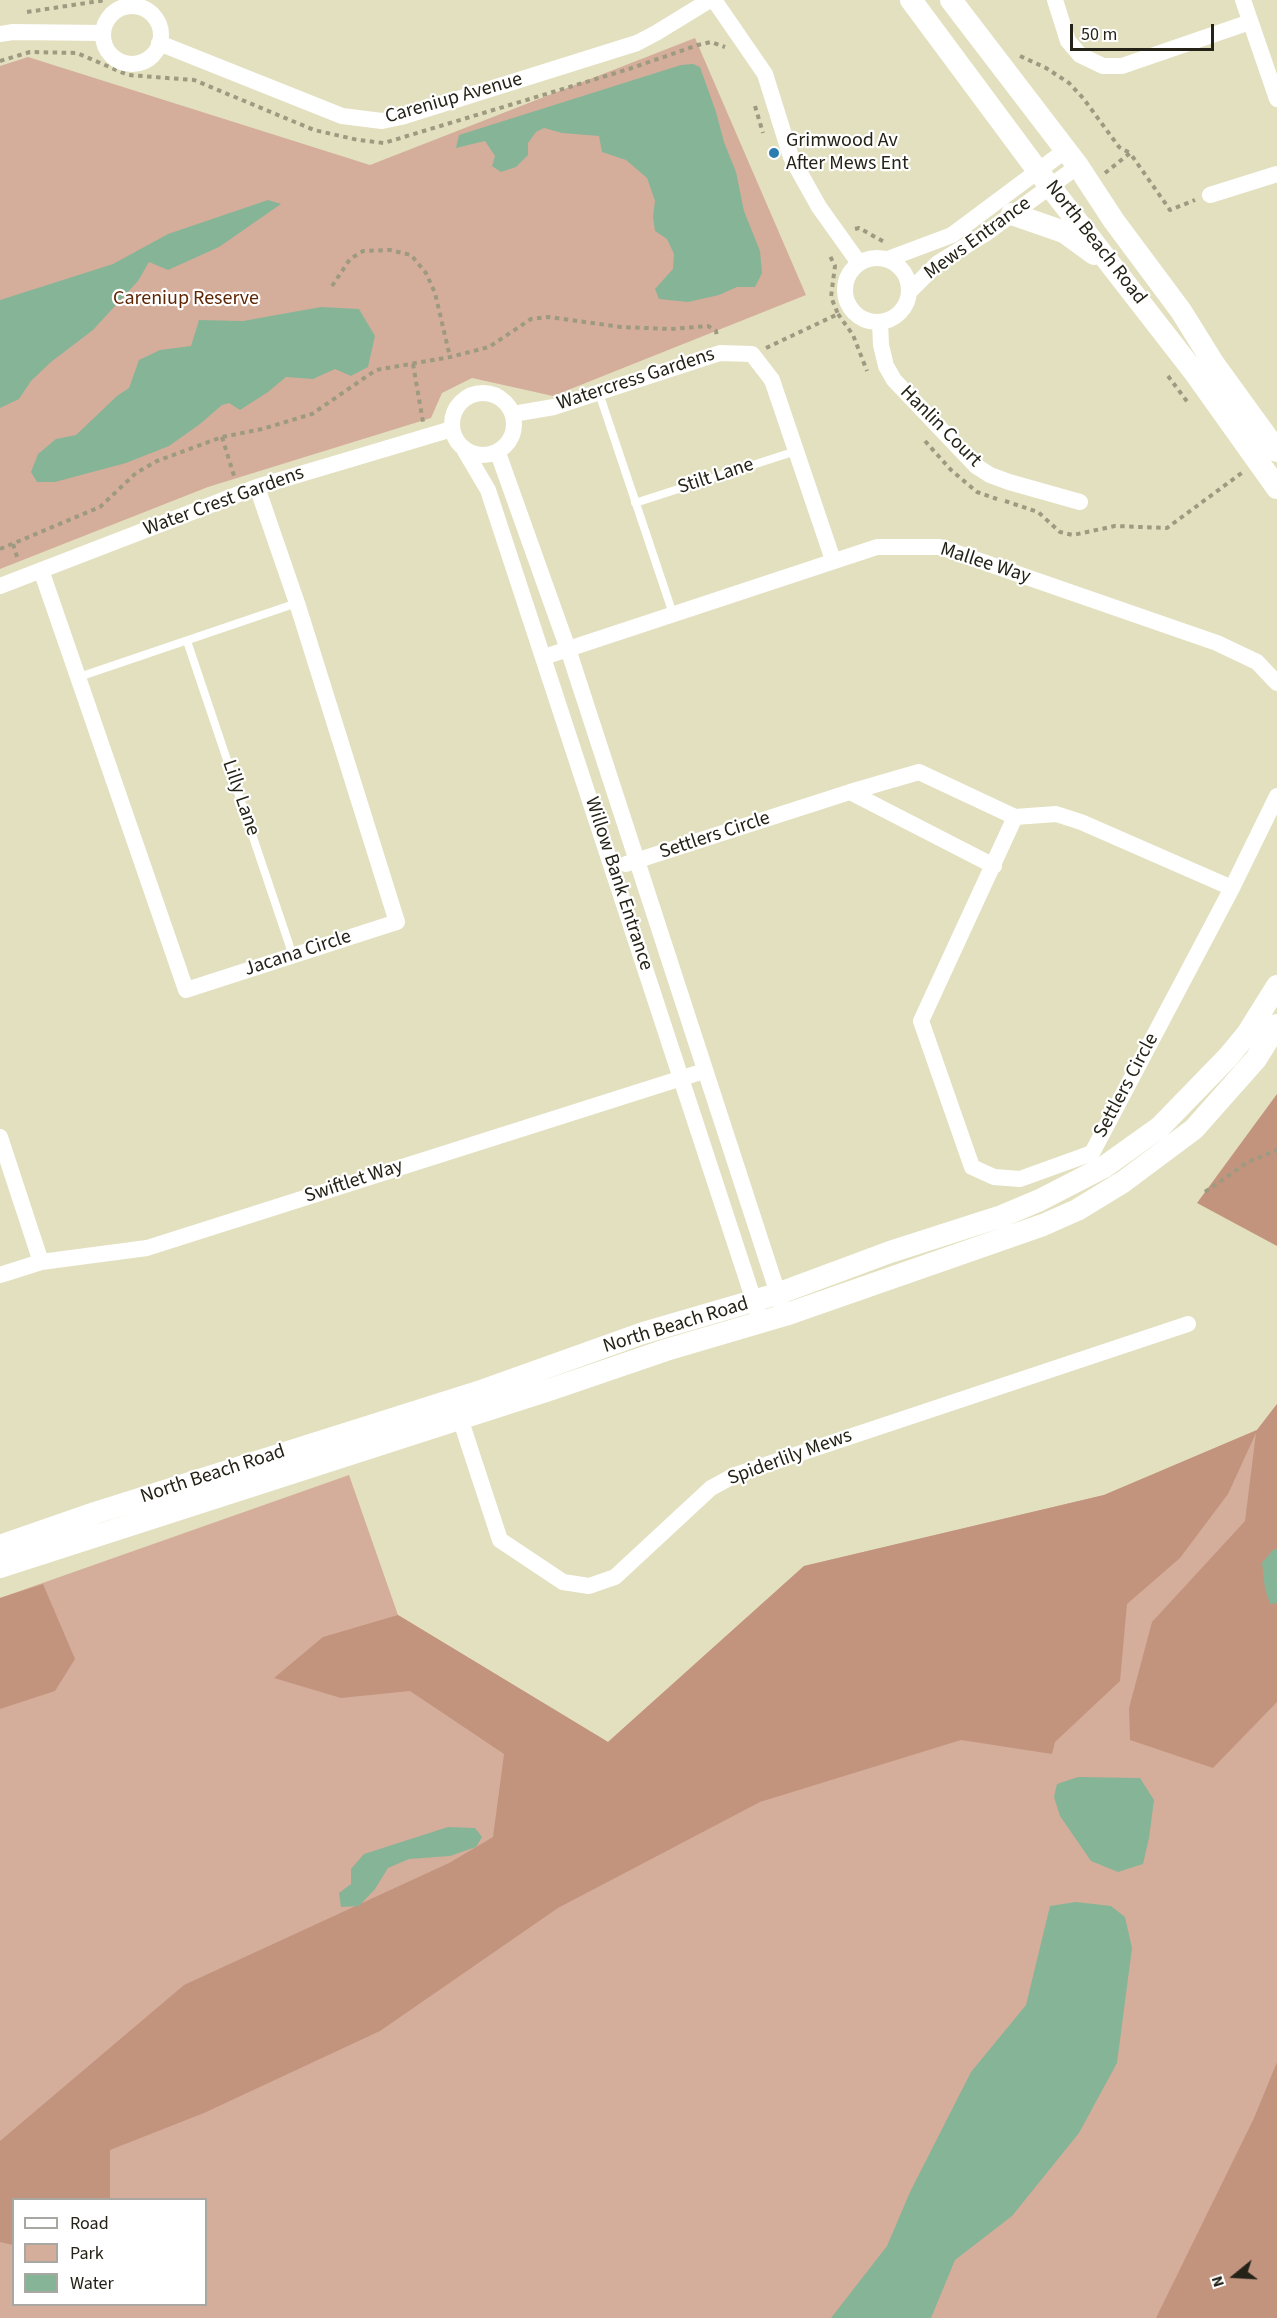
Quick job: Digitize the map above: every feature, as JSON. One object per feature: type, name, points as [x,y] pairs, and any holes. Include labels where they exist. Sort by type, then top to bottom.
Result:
[{"type":"main road","name":"North Beach Road","points":[[911,0],[1044,179],[1195,373],[1277,488]]},
{"type":"main road","name":"North Beach Road","points":[[951,0],[1072,158],[1113,221],[1181,310],[1214,364],[1277,451]]},
{"type":"main road","points":[[1012,214],[1064,232],[1114,269]]},
{"type":"main road","name":"North Beach Road","points":[[0,1546],[95,1513],[666,1350],[758,1312],[777,1294],[890,1252],[1002,1216],[1075,1183],[1104,1167],[1160,1127],[1207,1081],[1247,1034],[1277,986]]},
{"type":"main road","name":"North Beach Road","points":[[758,1312],[785,1315],[1042,1226],[1077,1210],[1123,1182],[1194,1129],[1256,1059],[1277,1025]]},
{"type":"main road","name":"North Beach Road","points":[[0,1567],[457,1409]]},
{"type":"street","name":"Careniup Avenue","points":[[159,43],[342,116],[382,121],[637,43],[712,0]]},
{"type":"street","points":[[712,0],[765,74],[791,156],[819,207],[859,263]]},
{"type":"street","points":[[1055,0],[1068,41],[1080,55],[1103,66],[1122,66],[1250,21]]},
{"type":"street","points":[[1243,0],[1277,99]]},
{"type":"street","points":[[135,3],[153,14],[161,33],[154,53],[137,63],[127,63],[117,60],[109,53],[103,33],[105,24],[116,10],[135,3]]},
{"type":"street","points":[[0,34],[13,32],[103,33]]},
{"type":"street","name":"Mews Entrance","points":[[888,259],[952,235],[1044,179],[1072,158]]},
{"type":"street","points":[[1209,195],[1277,174]]},
{"type":"street","name":"Mews Entrance","points":[[909,292],[938,263],[1012,214],[1044,179]]},
{"type":"street","points":[[868,258],[888,259],[904,272],[909,292],[907,301],[897,315],[880,322],[869,321],[852,309],[845,290],[851,270],[859,263],[868,258]]},
{"type":"street","name":"Hanlin Court","points":[[880,322],[881,345],[886,366],[894,380],[976,466],[990,475],[1009,482],[1080,502]]},
{"type":"street","name":"Watercress Gardens","points":[[513,414],[554,407],[720,353],[752,354]]},
{"type":"street","points":[[752,354],[772,380],[833,560]]},
{"type":"street","points":[[481,393],[501,398],[509,405],[515,426],[513,436],[507,446],[498,453],[487,456],[465,451],[456,441],[452,429],[452,419],[462,401],[471,395],[481,393]]},
{"type":"street","name":"Water Crest Gardens","points":[[0,586],[257,487],[452,429]]},
{"type":"street","name":"Willow Bank Entrance","points":[[465,451],[488,490],[758,1312]]},
{"type":"street","name":"Willow Bank Entrance","points":[[498,453],[568,649],[785,1315]]},
{"type":"street","name":"Jacana Circle","points":[[41,570],[186,990],[398,922],[297,603],[257,487]]},
{"type":"street","name":"Mallee Way","points":[[544,657],[833,560],[877,548],[940,547],[1216,643],[1257,662],[1277,683]]},
{"type":"street","name":"Settlers Circle","points":[[613,867],[920,772],[1015,817],[1056,814],[1081,822],[1232,888],[1092,1153],[1020,1179],[994,1177],[972,1167],[921,1021],[1015,817]]},
{"type":"street","points":[[850,792],[994,866]]},
{"type":"street","points":[[1232,888],[1277,796]]},
{"type":"street","name":"Swiftlet Way","points":[[0,1275],[41,1262],[147,1248],[704,1071]]},
{"type":"street","points":[[0,1137],[41,1262]]},
{"type":"street","name":"Spiderlily Mews","points":[[457,1409],[500,1540],[563,1582],[589,1586],[615,1577],[711,1488],[735,1475],[1188,1324]]},
{"type":"lane","points":[[599,393],[673,614]]},
{"type":"lane","name":"Stilt Lane","points":[[635,503],[796,451]]},
{"type":"lane","points":[[79,677],[297,603]]},
{"type":"lane","name":"Lilly Lane","points":[[187,641],[293,956]]},
{"type":"path","points":[[27,12],[106,0]]},
{"type":"path","points":[[1015,54],[1046,68],[1068,83],[1083,98],[1119,147],[1130,153],[1170,210],[1209,195]]},
{"type":"path","points":[[1100,177],[1130,153]]},
{"type":"path","points":[[752,354],[838,314],[831,297],[834,266],[823,242],[838,232],[859,228],[888,243],[896,243]]},
{"type":"path","points":[[332,286],[350,259],[363,251],[390,250],[411,255],[426,273],[435,293],[450,357]]},
{"type":"path","points":[[0,549],[100,507],[136,472],[190,447],[312,414],[376,370],[450,357],[489,347],[531,319],[549,317],[621,327],[671,329],[708,326],[716,331],[720,353]]},
{"type":"path","points":[[413,364],[425,436]]},
{"type":"path","points":[[222,437],[240,494]]},
{"type":"path","points":[[1206,1192],[1248,1162],[1277,1149]]},
{"type":"green space","name":"Careniup Reserve","points":[[695,38],[806,295],[553,396],[472,378],[442,393],[431,418],[208,487],[0,569],[0,66],[28,57],[370,165]]},
{"type":"green space","points":[[1277,1404],[1277,2318],[0,2318],[0,1598],[349,1475],[398,1615],[608,1742],[804,1566],[1104,1495],[1257,1430]]},
{"type":"shaded area","points":[[1277,1094],[1277,1246],[1197,1203]]},
{"type":"shaded area","points":[[1277,1404],[1277,1702],[1213,1768],[1130,1740],[1129,1708],[1152,1622],[1245,1521],[1256,1433],[1228,1494],[1180,1558],[1127,1604],[1120,1681],[1055,1742],[1052,1754],[961,1740],[760,1802],[558,1908],[380,2031],[204,2113],[110,2150],[110,2198],[12,2198],[12,2245],[0,2242],[0,2141],[184,1985],[449,1863],[493,1837],[504,1754],[410,1691],[341,1698],[274,1678],[323,1637],[398,1615],[608,1742],[804,1566],[1104,1495],[1257,1430]]},
{"type":"shaded area","points":[[43,1584],[75,1659],[55,1691],[0,1709],[0,1598]]},
{"type":"shaded area","points":[[1277,2062],[1277,2318],[1156,2318],[1254,2118]]},
{"type":"water","points":[[693,64],[700,67],[736,172],[744,211],[760,251],[762,273],[755,287],[737,287],[719,295],[688,302],[659,299],[655,289],[673,269],[674,254],[667,239],[655,231],[653,217],[655,201],[647,178],[626,160],[602,152],[599,136],[562,133],[544,128],[536,132],[528,143],[528,155],[516,167],[501,172],[492,166],[495,156],[485,141],[456,148],[459,135],[681,65]]},
{"type":"water","points":[[268,200],[281,204],[219,247],[168,270],[149,262],[138,281],[93,330],[51,362],[31,381],[19,399],[0,408],[0,300],[113,264],[168,234]]},
{"type":"water","points":[[321,307],[359,309],[375,336],[368,367],[351,376],[335,369],[313,379],[286,377],[240,410],[229,403],[222,405],[169,446],[126,463],[55,482],[37,482],[31,472],[38,454],[56,439],[76,435],[117,396],[129,388],[139,360],[160,350],[191,346],[199,320],[243,321]]},
{"type":"water","points":[[1277,1549],[1277,1603],[1270,1604],[1265,1589],[1262,1563],[1273,1550]]},
{"type":"water","points":[[1078,1777],[1140,1778],[1154,1800],[1143,1864],[1118,1872],[1091,1861],[1060,1816],[1054,1797],[1057,1784]]},
{"type":"water","points":[[448,1827],[475,1828],[482,1837],[476,1847],[450,1856],[409,1859],[388,1868],[375,1889],[359,1906],[341,1907],[339,1893],[351,1884],[351,1869],[364,1854]]},
{"type":"water","points":[[1076,1902],[1111,1906],[1125,1917],[1132,1948],[1117,2063],[1079,2133],[1012,2216],[955,2260],[931,2318],[831,2318],[887,2246],[910,2192],[971,2072],[1026,2005],[1050,1906]]},
{"type":"place","name":"Grimwood Av After Mews Ent","points":[[774,153]]}]
